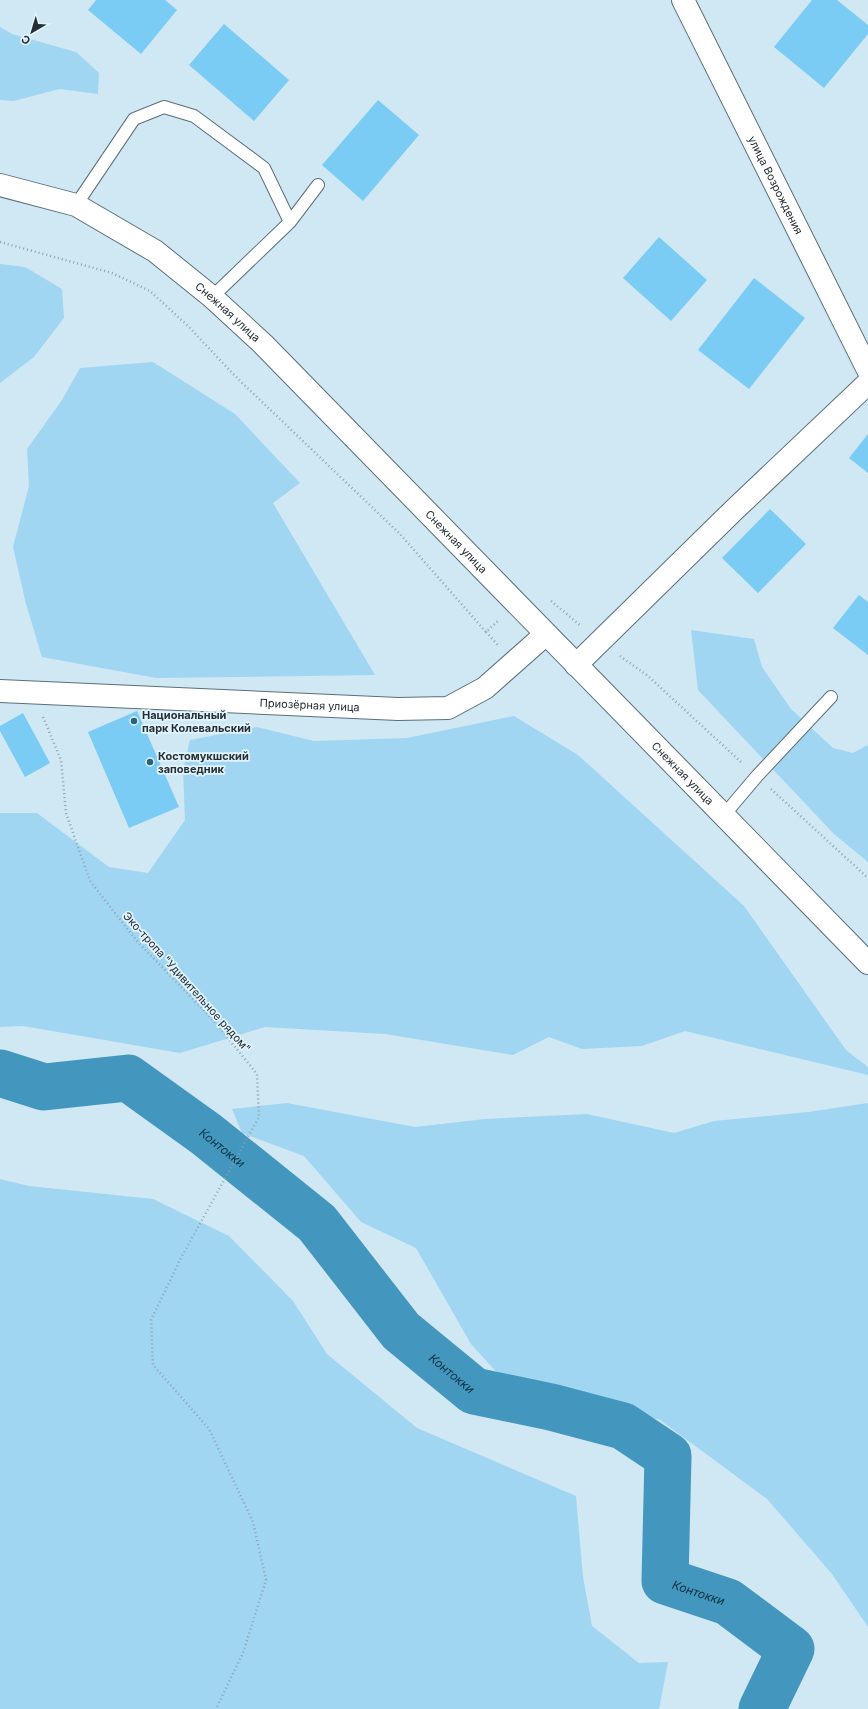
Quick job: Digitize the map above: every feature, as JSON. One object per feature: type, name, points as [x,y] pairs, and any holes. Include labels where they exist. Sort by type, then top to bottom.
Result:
[{"type":"street","name":"улица Возрождения","points":[[683,0],[868,370]]},
{"type":"street","name":"Снежная улица","points":[[0,185],[76,205],[155,251],[212,297],[263,344],[868,963]]},
{"type":"street","points":[[576,665],[734,510],[868,382]]},
{"type":"street","name":"Приозёрная улица","points":[[0,692],[398,709],[448,708],[485,688],[546,634]]},
{"type":"lane","points":[[76,205],[134,119],[164,107],[194,116],[264,168],[290,222]]},
{"type":"lane","points":[[212,297],[290,222],[318,185]]},
{"type":"lane","points":[[724,815],[757,776],[831,697]]},
{"type":"path","name":"Эко-тропа \"Удивительное рядом\"","points":[[32,693],[61,760],[66,813],[90,880],[136,940],[214,1021],[257,1074],[259,1117],[181,1258],[151,1320],[153,1365],[209,1429],[253,1522],[266,1580],[243,1653],[216,1709]]},
{"type":"shaded area","points":[[0,27],[12,34],[76,52],[99,73],[98,94],[60,89],[13,101],[0,100]]},
{"type":"shaded area","points":[[0,264],[25,267],[62,289],[64,318],[34,357],[0,383]]},
{"type":"shaded area","points":[[153,362],[235,414],[300,483],[273,503],[375,675],[156,678],[42,657],[26,604],[13,547],[29,486],[27,449],[62,400],[80,368]]},
{"type":"shaded area","points":[[691,630],[754,639],[762,667],[791,709],[833,748],[853,753],[868,745],[868,862],[834,834],[698,690]]},
{"type":"shaded area","points":[[514,716],[578,755],[744,906],[846,1050],[868,1067],[868,1075],[685,1031],[642,1046],[582,1049],[549,1037],[513,1055],[385,1034],[265,1027],[180,1053],[23,1026],[0,1027],[0,813],[37,813],[109,867],[148,873],[185,820],[183,770],[190,740],[257,727],[314,741],[407,738]]},
{"type":"shaded area","points":[[287,1103],[415,1127],[485,1119],[587,1114],[674,1133],[714,1121],[808,1112],[868,1103],[868,1627],[832,1574],[767,1499],[660,1420],[606,1405],[562,1404],[500,1376],[471,1344],[416,1248],[361,1222],[304,1156],[242,1133],[232,1109]]},
{"type":"shaded area","points":[[0,1179],[29,1186],[153,1199],[229,1236],[293,1301],[327,1354],[417,1428],[576,1496],[583,1577],[592,1626],[639,1663],[668,1662],[659,1709],[0,1709]]},
{"type":"building","points":[[96,0],[165,0],[177,10],[141,54],[88,10]]},
{"type":"building","points":[[812,0],[837,0],[868,25],[868,34],[824,88],[774,47]]},
{"type":"building","points":[[224,24],[289,80],[254,121],[189,65]]},
{"type":"building","points":[[378,100],[419,135],[363,201],[322,165]]},
{"type":"building","points":[[659,237],[707,280],[671,321],[623,278]]},
{"type":"building","points":[[754,278],[805,318],[749,389],[698,350]]},
{"type":"building","points":[[868,434],[868,473],[849,458]]},
{"type":"building","points":[[770,509],[806,544],[758,593],[722,558]]},
{"type":"building","points":[[859,595],[868,602],[868,655],[833,628]]},
{"type":"building","points":[[137,711],[179,807],[129,828],[88,732]]},
{"type":"building","points":[[23,713],[50,763],[25,777],[0,731],[0,726]]},
{"type":"waterway","name":"Контокки","points":[[0,1073],[44,1087],[128,1078],[206,1134],[317,1223],[401,1331],[474,1391],[551,1407],[623,1426],[668,1456],[665,1581],[728,1602],[791,1649],[762,1709]]},
{"type":"place","name":"Национальный парк Колевальский","points":[[134,721]]},
{"type":"place","name":"Костомукшский заповедник","points":[[150,762]]}]
